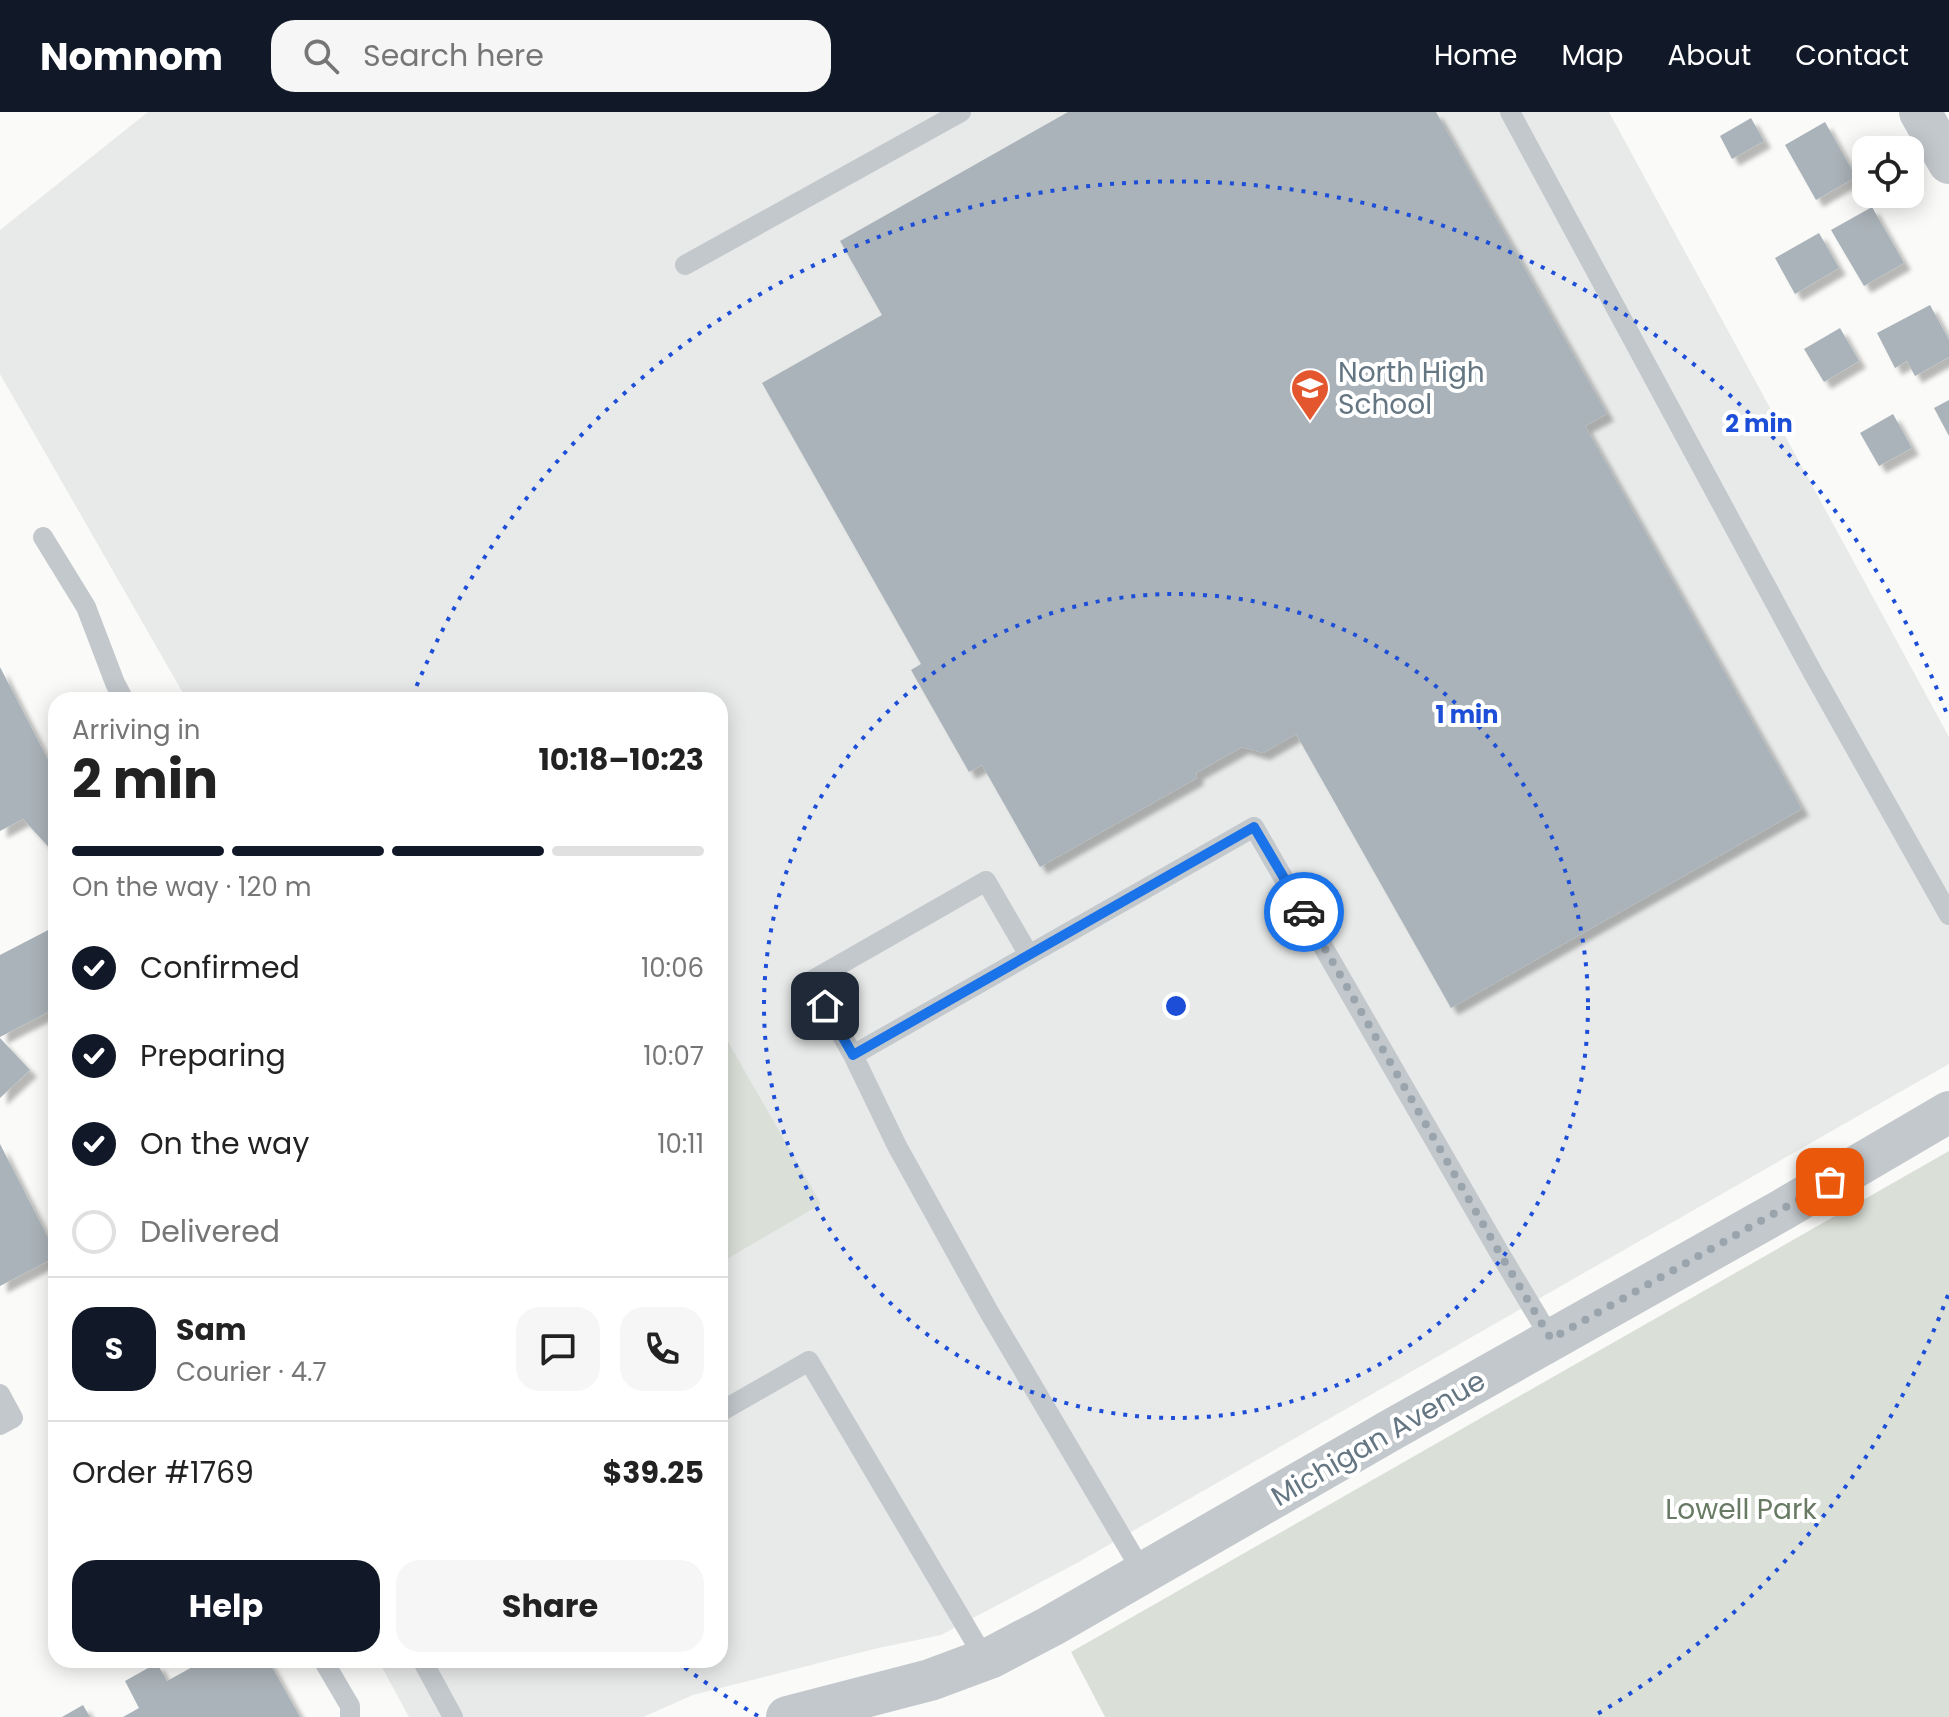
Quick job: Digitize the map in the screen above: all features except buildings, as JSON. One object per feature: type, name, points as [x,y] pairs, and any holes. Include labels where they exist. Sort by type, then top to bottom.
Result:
[{"type":"street","points":[[1920,112],[1949,163]]},
{"type":"street","name":"Michigan Avenue","points":[[787,1717],[869,1706],[985,1659],[1051,1626],[1949,1112]]},
{"type":"lane","points":[[685,265],[961,112]]},
{"type":"lane","points":[[1510,112],[1813,673],[1949,915]]},
{"type":"lane","points":[[43,537],[86,607],[120,692]]},
{"type":"lane","points":[[853,1055],[1254,827],[1551,1339]]},
{"type":"lane","points":[[1029,955],[986,881],[811,981],[853,1055],[897,1146],[989,1312],[1143,1573]]},
{"type":"lane","points":[[728,1407],[809,1361],[985,1659]]},
{"type":"lane","points":[[0,1394],[13,1418],[0,1425]]},
{"type":"lane","points":[[328,1668],[350,1706],[350,1717]]},
{"type":"lane","points":[[426,1668],[453,1717]]},
{"type":"shaded area","points":[[148,112],[1609,112],[1949,737],[1949,1064],[1077,1563],[941,1635],[693,1695],[643,1717],[409,1717],[382,1668],[728,1668],[728,692],[182,692],[0,374],[0,230]]},
{"type":"green space","points":[[728,1042],[821,1204],[728,1258]]},
{"type":"green space","name":"Lowell Park","points":[[1949,1151],[1949,1717],[1105,1717],[1071,1652]]},
{"type":"way so far","points":[[1304,912],[1551,1339],[1830,1182]]},
{"type":"place","name":"North High School","points":[[1310,422]]},
{"type":"route","points":[[825,1006],[853,1055],[1254,827],[1304,912]]}]
